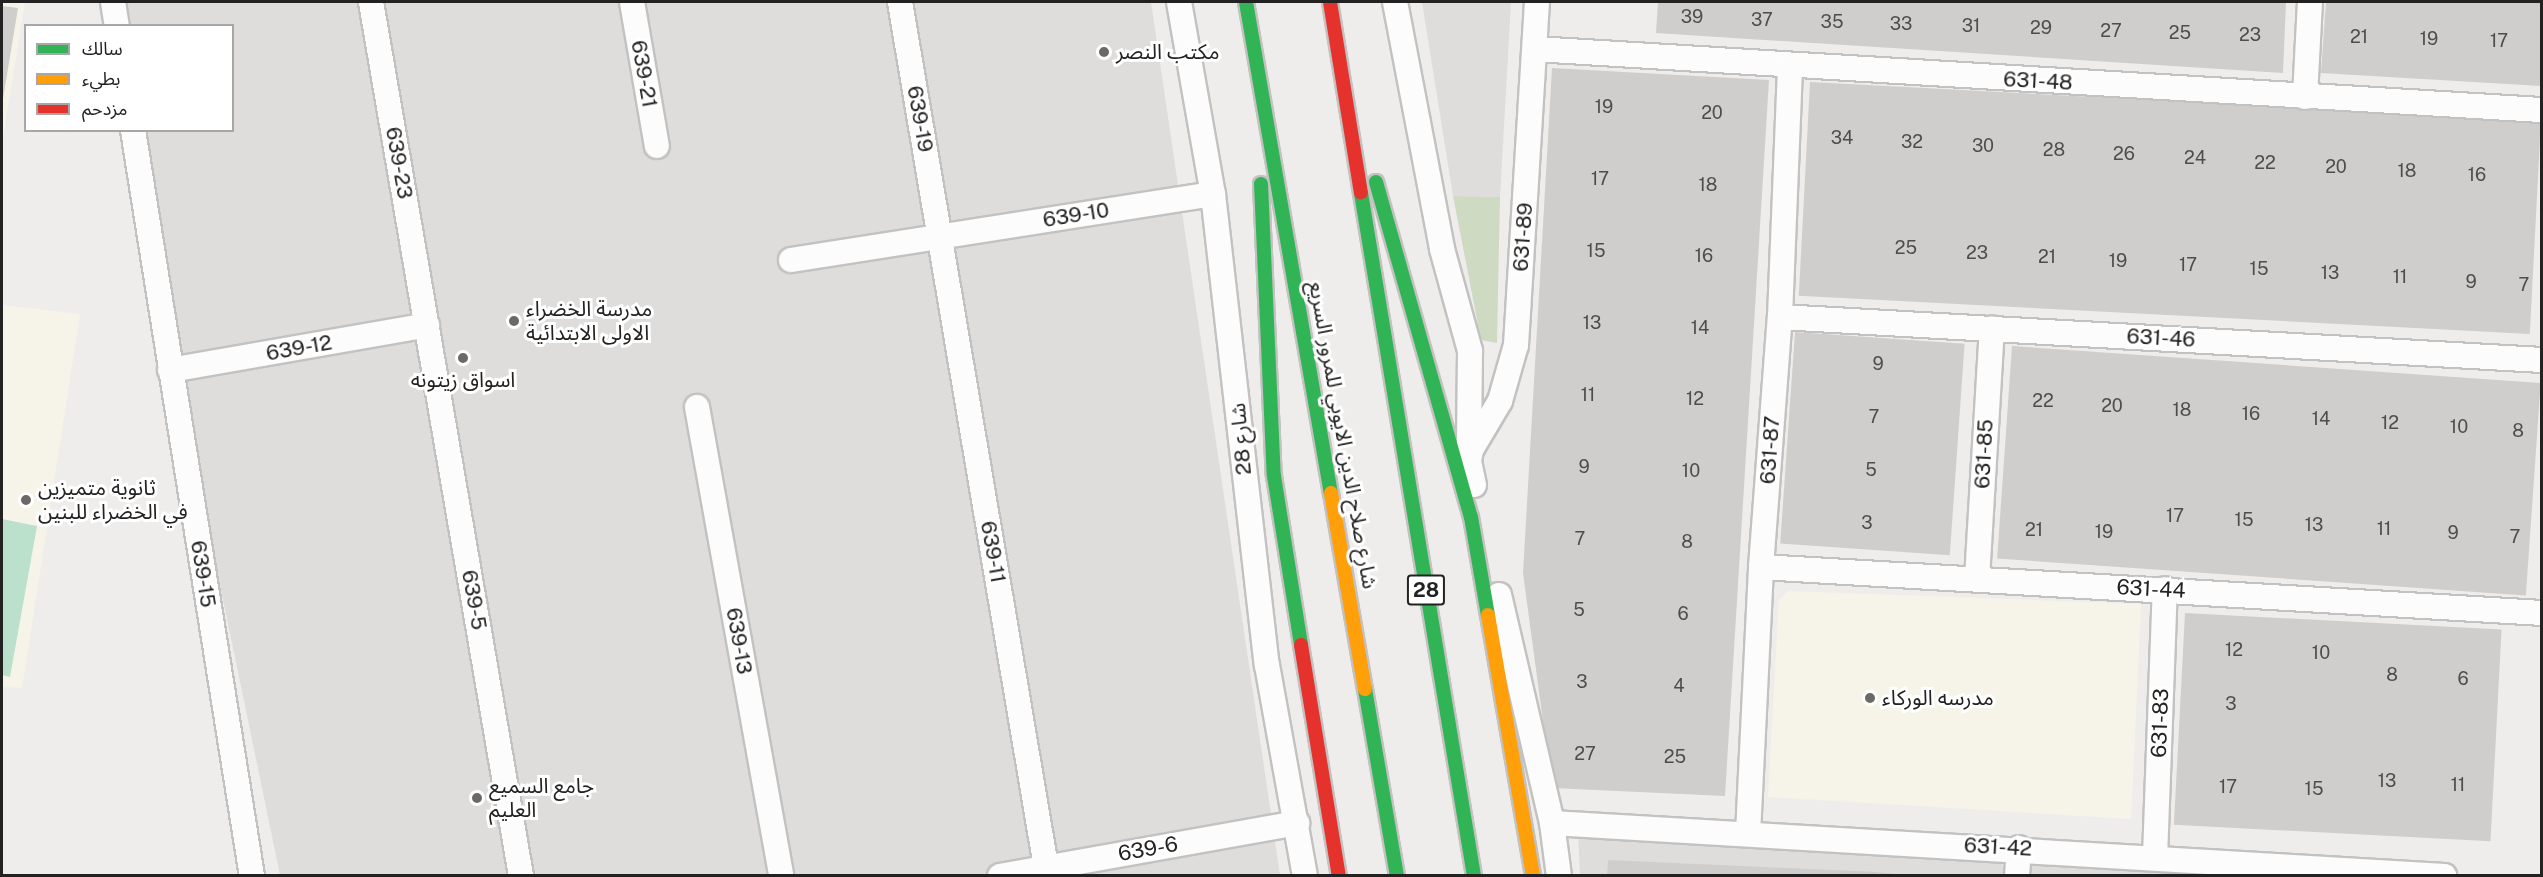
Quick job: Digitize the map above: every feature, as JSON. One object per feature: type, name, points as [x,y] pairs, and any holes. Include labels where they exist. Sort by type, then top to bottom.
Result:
[{"type":"highway","name":"شارع صلاح الدين الايوبي للمرور السريع","points":[[1246,2],[1397,876]]},
{"type":"highway","name":"28","points":[[1330,2],[1474,876]]},
{"type":"highway","points":[[1341,65],[1439,395],[1471,517],[1533,876]]},
{"type":"highway","points":[[1258,77],[1265,324],[1274,476],[1339,876]]},
{"type":"street","points":[[113,2],[117,24]]},
{"type":"street","name":"639-23","points":[[371,2],[427,325]]},
{"type":"street","name":"639-21","points":[[632,2],[657,146]]},
{"type":"street","name":"639-19","points":[[900,2],[939,236]]},
{"type":"street","name":"شارع 28","points":[[1179,2],[1213,194],[1256,585],[1305,876]]},
{"type":"street","points":[[1395,2],[1444,260],[1470,351],[1471,517]]},
{"type":"street","name":"631-89","points":[[1469,461],[1478,434],[1504,392],[1516,345],[1537,2]]},
{"type":"street","points":[[2305,97],[2310,2]]},
{"type":"street","name":"631-48","points":[[1535,49],[2541,110]]},
{"type":"street","name":"631-87","points":[[1748,834],[1761,567],[1780,317],[1790,66]]},
{"type":"street","name":"639-15","points":[[133,132],[252,876]]},
{"type":"street","name":"639-10","points":[[791,260],[1213,194]]},
{"type":"street","name":"639-11","points":[[939,236],[1046,867]]},
{"type":"street","name":"631-46","points":[[1780,317],[2541,360]]},
{"type":"street","name":"639-12","points":[[170,370],[427,325]]},
{"type":"street","name":"639-5","points":[[427,325],[521,876]]},
{"type":"street","name":"631-85","points":[[1977,579],[1992,328]]},
{"type":"street","name":"639-13","points":[[697,407],[781,876]]},
{"type":"street","points":[[1469,461],[1552,823],[1559,876]]},
{"type":"street","name":"631-44","points":[[1761,567],[2165,589],[2541,613]]},
{"type":"street","name":"631-83","points":[[2155,857],[2165,589]]},
{"type":"street","name":"639-6","points":[[1000,876],[1297,823]]},
{"type":"street","name":"631-42","points":[[1552,823],[2019,848],[2155,857],[2275,870],[2444,876]]},
{"type":"street","points":[[2017,876],[2019,848]]},
{"type":"shaded area","points":[[2,2],[25,2],[2,142]]},
{"type":"shaded area","points":[[100,2],[1151,2],[1280,875],[280,875],[126,132],[234,132],[234,24],[105,24]]},
{"type":"shaded area","points":[[1422,2],[1511,2],[1500,197],[1453,196]]},
{"type":"shaded area","name":"ثانوية متميزين في الخضراء للبنين","points":[[2,305],[80,314],[22,688],[2,687]]},
{"type":"shaded area","points":[[1788,591],[2141,604],[2131,819],[1768,797],[1779,600]]},
{"type":"shaded area","points":[[1578,834],[1991,856],[2002,863],[2005,875],[1580,875]]},
{"type":"shaded area","points":[[2036,861],[2259,876],[2026,876]]},
{"type":"green space","points":[[1453,196],[1500,197],[1497,343],[1481,340]]},
{"type":"green space","points":[[2,519],[37,526],[10,677],[2,675]]},
{"type":"building","points":[[1658,2],[2286,2],[2283,73],[1656,33]]},
{"type":"building","points":[[2326,2],[2541,2],[2541,86],[2321,73]]},
{"type":"building","points":[[2,6],[18,8],[3,99],[2,99]]},
{"type":"building","points":[[1552,68],[1769,80],[1725,796],[1552,788],[1523,573]]},
{"type":"building","points":[[1810,82],[2541,120],[2530,334],[1799,296]]},
{"type":"building","points":[[1795,332],[1965,344],[1950,555],[1780,543]]},
{"type":"building","points":[[2012,346],[2541,383],[2526,595],[1997,558]]},
{"type":"building","points":[[2185,613],[2502,630],[2490,841],[2174,825]]},
{"type":"building","points":[[1608,860],[1876,872],[1912,876],[1607,876]]},
{"type":"traffic: fast","points":[[1246,2],[1331,493]]},
{"type":"traffic: fast","points":[[1376,182],[1471,517],[1488,615]]},
{"type":"traffic: fast","points":[[1261,184],[1274,476],[1301,645]]},
{"type":"traffic: fast","points":[[1361,193],[1474,876]]},
{"type":"traffic: fast","points":[[1365,689],[1397,876]]},
{"type":"traffic: slow","points":[[1331,493],[1365,689]]},
{"type":"traffic: slow","points":[[1488,615],[1533,876]]},
{"type":"traffic: jam","points":[[1330,2],[1361,193]]},
{"type":"traffic: jam","points":[[1301,645],[1339,876]]},
{"type":"place","name":"مكتب النصر","points":[[1104,52]]},
{"type":"place","name":"مدرسة الخضراء الاولى الابتدائية","points":[[514,321]]},
{"type":"place","name":"اسواق زيتونه","points":[[463,358]]},
{"type":"place","name":"ثانوية متميزين في الخضراء للبنين","points":[[26,500]]},
{"type":"place","name":"مدرسه الوركاء","points":[[1870,698]]},
{"type":"place","name":"جامع السميع العليم","points":[[477,798]]}]
